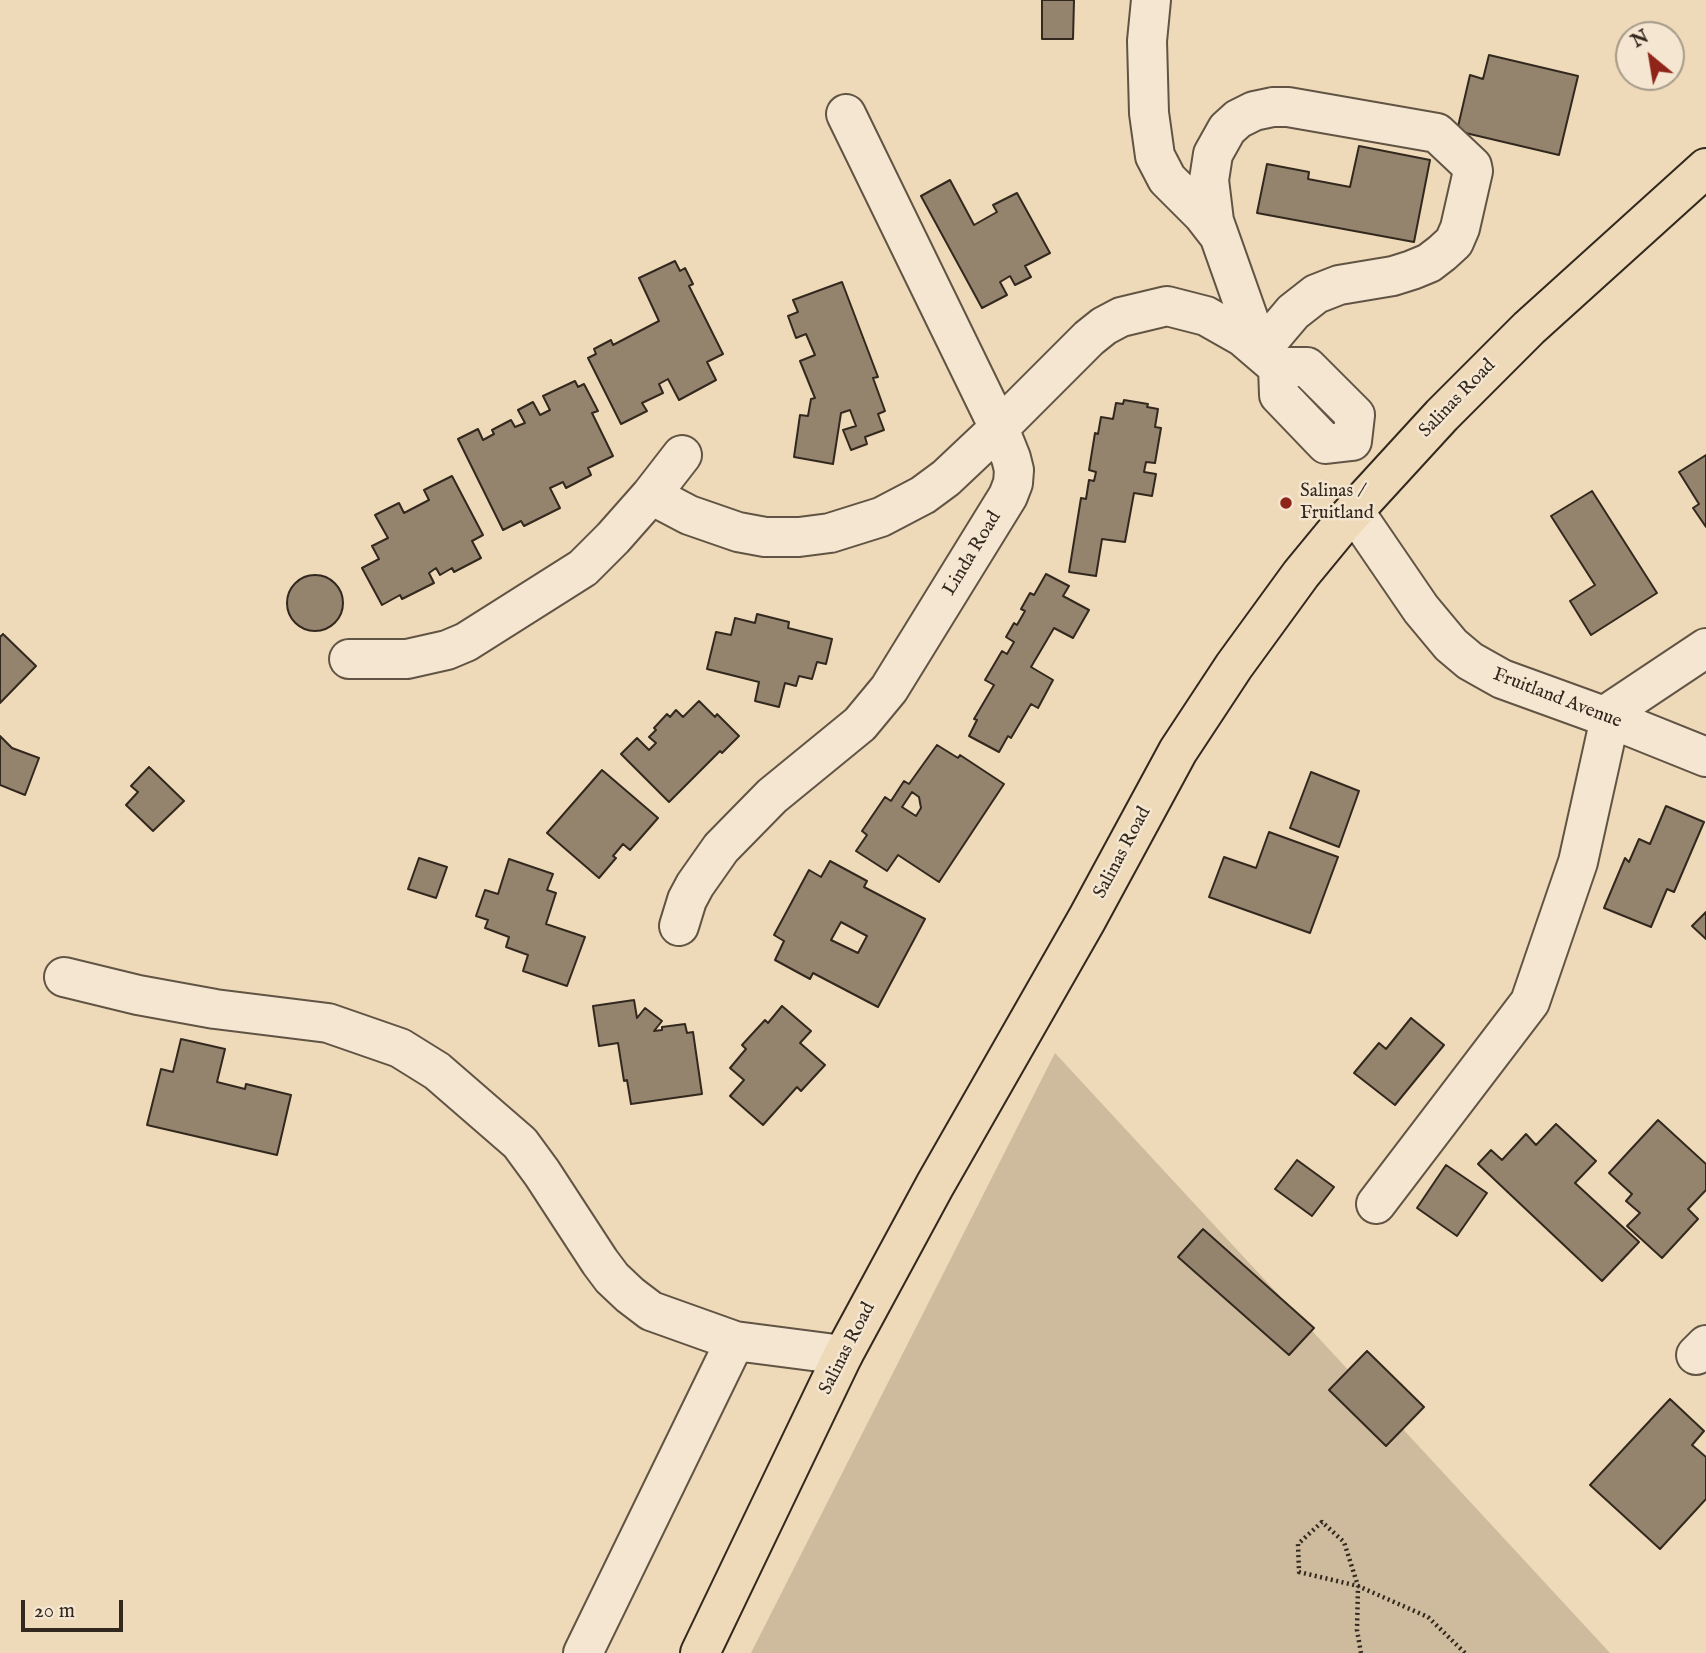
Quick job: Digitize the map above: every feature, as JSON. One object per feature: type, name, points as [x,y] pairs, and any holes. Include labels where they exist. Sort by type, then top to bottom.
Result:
[{"type":"main road","name":"Salinas Road","points":[[700,1653],[843,1356],[935,1185],[1087,919],[1178,751],[1270,615],[1354,511],[1441,415],[1511,346],[1706,168]]},
{"type":"street","points":[[1151,0],[1147,41],[1149,113],[1156,156],[1167,180],[1203,215],[1219,236]]},
{"type":"street","points":[[1288,107],[1437,134],[1472,166],[1460,228],[1454,242],[1429,263],[1412,270],[1339,285],[1316,294],[1293,312],[1269,359],[1219,236],[1209,193],[1213,154],[1227,129],[1238,119],[1254,111],[1288,107]]},
{"type":"street","name":"Linda Road","points":[[679,926],[695,885],[721,848],[772,796],[860,724],[889,688],[1008,496],[1013,483],[1011,458],[999,428],[846,114]]},
{"type":"street","points":[[651,495],[689,515],[738,532],[765,537],[830,533],[881,517],[923,495],[946,478],[1089,338],[1121,317],[1167,306],[1206,316],[1243,337],[1269,359],[1307,367],[1356,415],[1352,442],[1386,475]]},
{"type":"street","points":[[349,659],[407,659],[447,650],[466,642],[583,568],[651,495],[682,455]]},
{"type":"street","name":"Fruitland Avenue","points":[[1354,511],[1436,629],[1485,671],[1706,757]]},
{"type":"street","points":[[1376,1204],[1530,1002],[1578,862],[1607,717],[1706,648]]},
{"type":"street","points":[[64,977],[138,995],[215,1009],[328,1023],[400,1048],[437,1071],[520,1143],[612,1278],[629,1295],[652,1311],[735,1342],[843,1356]]},
{"type":"street","points":[[583,1653],[735,1342]]},
{"type":"path","points":[[1361,1653],[1357,1630],[1357,1586],[1344,1542],[1322,1522],[1298,1544],[1299,1572],[1357,1586],[1428,1617],[1465,1653]]},
{"type":"shaded area","points":[[1055,1053],[1610,1653],[751,1653]]},
{"type":"building","points":[[1042,0],[1074,0],[1073,39],[1042,39]]},
{"type":"building","points":[[1489,55],[1578,76],[1559,155],[1457,131],[1470,75],[1483,79]]},
{"type":"building","points":[[1359,146],[1430,160],[1414,242],[1257,213],[1267,164],[1309,172],[1308,179],[1350,187]]},
{"type":"building","points":[[950,180],[974,225],[997,212],[993,205],[1017,193],[1050,253],[1025,266],[1031,277],[1015,285],[1010,276],[1000,282],[1007,295],[982,308],[921,196]]},
{"type":"building","points":[[675,261],[680,271],[685,268],[693,284],[689,286],[723,354],[707,362],[716,380],[679,400],[668,379],[659,384],[663,393],[642,403],[647,411],[621,424],[588,358],[596,354],[594,349],[611,340],[613,345],[659,321],[639,278]]},
{"type":"building","points":[[842,282],[878,377],[873,378],[885,411],[878,414],[884,430],[865,437],[867,444],[851,450],[843,430],[856,426],[850,410],[841,413],[833,464],[794,457],[800,415],[808,416],[811,399],[815,398],[800,361],[815,355],[806,334],[796,338],[788,316],[798,312],[793,300]]},
{"type":"building","points":[[575,381],[578,387],[584,384],[598,411],[592,413],[613,456],[588,468],[591,475],[566,488],[563,482],[550,488],[560,508],[524,526],[521,521],[503,530],[458,439],[478,429],[483,440],[494,434],[492,430],[511,420],[515,427],[525,423],[518,410],[533,402],[540,415],[550,410],[543,396]]},
{"type":"building","points":[[1124,400],[1148,404],[1147,407],[1158,409],[1155,427],[1161,428],[1155,463],[1146,462],[1144,472],[1156,474],[1152,496],[1134,493],[1125,542],[1102,539],[1096,576],[1069,572],[1081,498],[1086,499],[1089,480],[1094,481],[1096,472],[1089,470],[1095,433],[1098,434],[1101,417],[1113,419],[1116,403],[1123,404]]},
{"type":"building","points":[[1706,455],[1706,527],[1693,508],[1699,504],[1679,472]]},
{"type":"building","points":[[452,476],[483,535],[472,541],[481,558],[454,572],[452,568],[440,575],[436,568],[429,573],[434,583],[402,599],[400,595],[382,605],[362,568],[379,559],[372,546],[388,538],[375,515],[399,503],[404,513],[429,500],[424,490]]},
{"type":"building","points":[[1592,491],[1657,593],[1591,635],[1570,601],[1595,585],[1551,516]]},
{"type":"building","points":[[1046,574],[1069,586],[1063,596],[1089,610],[1073,638],[1054,628],[1031,667],[1053,680],[1038,708],[1031,704],[1011,738],[1008,736],[999,752],[969,736],[977,720],[974,719],[994,685],[985,680],[1002,651],[1007,654],[1014,642],[1006,637],[1025,611],[1021,609],[1030,593],[1034,595]]},
{"type":"building","points":[[315,575],[326,577],[335,583],[341,592],[341,614],[335,623],[326,629],[315,631],[304,629],[295,623],[289,614],[287,603],[289,592],[295,583],[304,577]]},
{"type":"building","points":[[757,614],[789,622],[788,628],[832,639],[826,664],[817,662],[812,679],[799,676],[796,686],[785,683],[779,707],[755,701],[759,682],[707,669],[716,632],[731,635],[735,618],[755,623]]},
{"type":"building","points":[[3,634],[36,666],[0,703],[0,637]]},
{"type":"building","points":[[699,701],[739,736],[722,753],[720,751],[669,802],[621,754],[637,738],[649,750],[656,743],[649,737],[667,714],[670,717],[676,710],[683,717]]},
{"type":"building","points":[[0,736],[12,748],[39,758],[25,795],[0,785]]},
{"type":"building","points":[[937,745],[958,758],[960,755],[1004,784],[939,882],[898,855],[887,871],[856,851],[867,835],[862,831],[885,797],[891,801],[904,781],[909,784]],"holes":[[[912,792],[919,797],[921,808],[916,816],[902,807]]]},
{"type":"building","points":[[149,767],[184,801],[153,831],[126,805],[138,792],[131,786]]},
{"type":"building","points":[[602,770],[658,818],[630,850],[623,844],[613,856],[616,858],[599,878],[547,833]]},
{"type":"building","points":[[1311,772],[1359,791],[1339,847],[1290,828]]},
{"type":"building","points":[[1666,806],[1704,822],[1674,892],[1667,889],[1651,927],[1604,908],[1625,858],[1629,862],[1639,839],[1650,844]]},
{"type":"building","points":[[1269,832],[1338,857],[1310,933],[1209,897],[1224,857],[1256,868]]},
{"type":"building","points":[[419,858],[447,867],[436,898],[408,889]]},
{"type":"building","points":[[509,859],[553,874],[547,890],[556,893],[546,924],[585,937],[567,986],[523,971],[528,955],[506,947],[509,937],[485,928],[488,920],[476,916],[485,890],[498,894]]},
{"type":"building","points":[[830,861],[867,881],[864,887],[925,919],[878,1007],[813,973],[810,979],[775,960],[784,941],[774,935],[809,870],[821,877]],"holes":[[[841,922],[867,936],[858,953],[831,940]]]},
{"type":"building","points":[[1706,912],[1706,939],[1692,926]]},
{"type":"building","points":[[634,1000],[637,1018],[645,1008],[662,1021],[654,1031],[662,1030],[662,1027],[685,1024],[687,1033],[693,1032],[702,1094],[631,1104],[618,1043],[599,1046],[593,1006]]},
{"type":"building","points":[[782,1006],[811,1031],[800,1043],[825,1065],[801,1091],[797,1087],[763,1125],[730,1096],[744,1080],[730,1068],[746,1049],[742,1045],[765,1020],[768,1023]]},
{"type":"building","points":[[1411,1018],[1444,1045],[1395,1105],[1354,1073],[1379,1043],[1386,1049]]},
{"type":"building","points":[[181,1039],[225,1049],[217,1082],[245,1089],[246,1084],[291,1095],[277,1155],[147,1125],[161,1069],[173,1072]]},
{"type":"building","points":[[1658,1120],[1706,1164],[1706,1190],[1688,1209],[1698,1219],[1662,1258],[1627,1226],[1640,1213],[1626,1201],[1632,1194],[1609,1173]]},
{"type":"building","points":[[1556,1124],[1596,1161],[1575,1183],[1639,1242],[1602,1281],[1478,1164],[1491,1150],[1502,1160],[1526,1134],[1536,1145]]},
{"type":"building","points":[[1297,1160],[1334,1187],[1312,1216],[1275,1189]]},
{"type":"building","points":[[1446,1165],[1487,1193],[1457,1236],[1417,1208]]},
{"type":"building","points":[[1203,1229],[1314,1328],[1289,1355],[1178,1257]]},
{"type":"building","points":[[1367,1351],[1424,1407],[1386,1446],[1329,1390]]},
{"type":"building","points":[[1670,1399],[1704,1431],[1692,1445],[1706,1457],[1706,1499],[1660,1549],[1590,1485]]},
{"type":"place","name":"Salinas / Fruitland","points":[[1286,503]]}]
